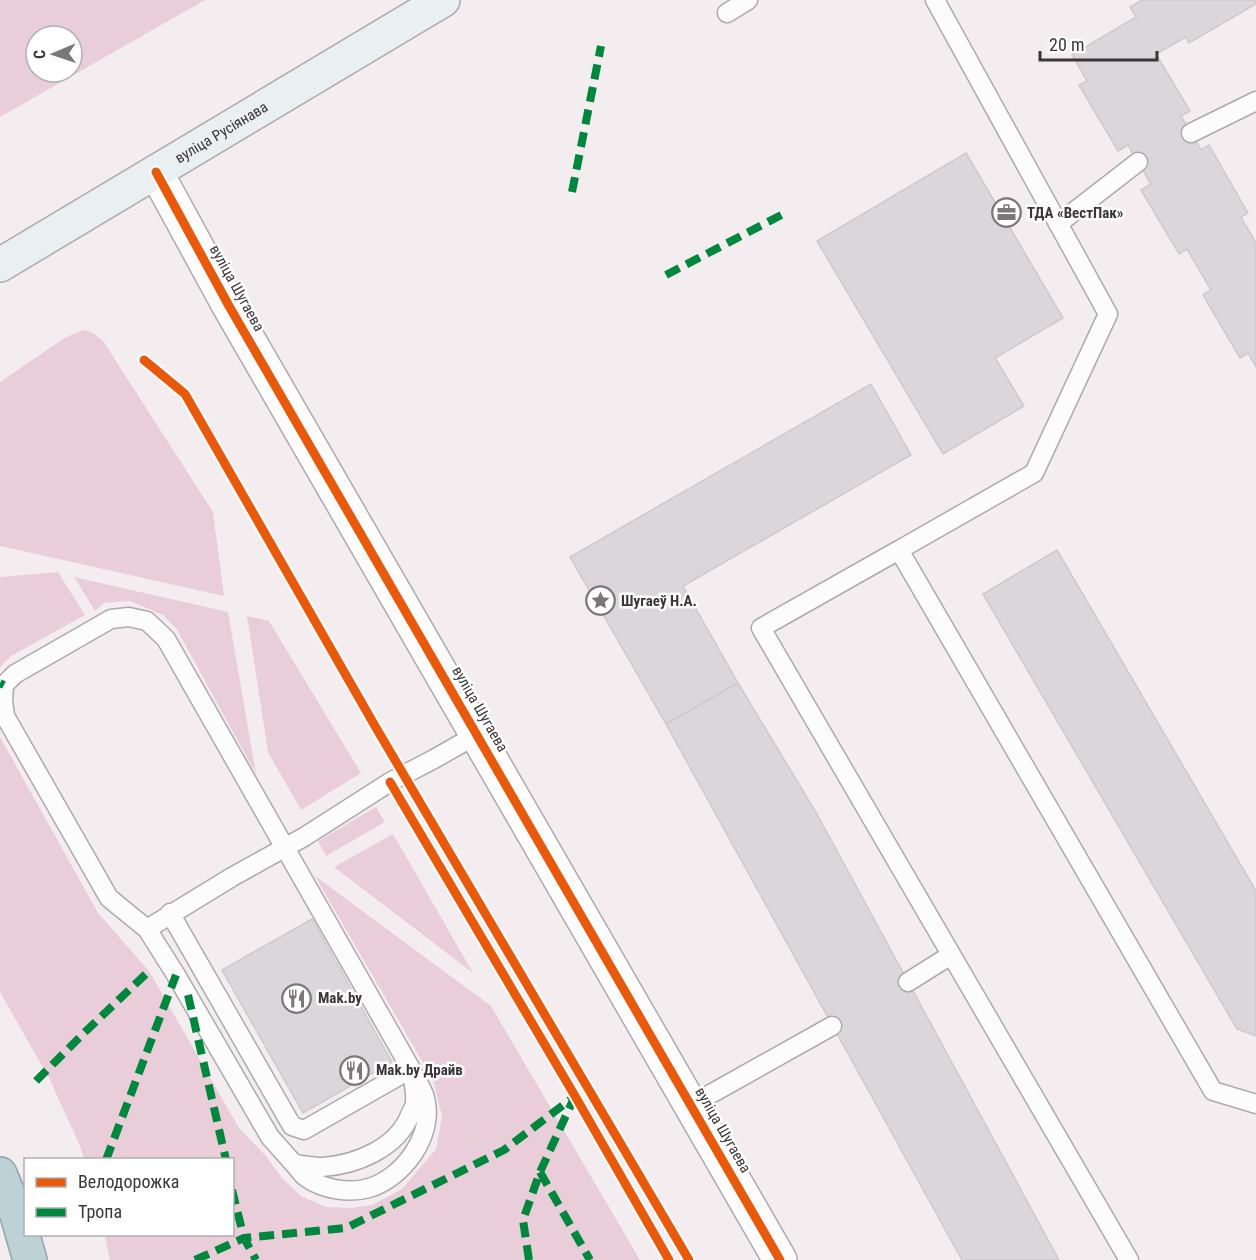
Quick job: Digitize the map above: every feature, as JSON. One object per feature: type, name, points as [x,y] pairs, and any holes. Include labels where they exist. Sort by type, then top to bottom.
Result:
[{"type":"highway","points":[[0,1174],[17,1215],[30,1260]]},
{"type":"main road","name":"вуліца Русіянава","points":[[0,265],[443,0]]},
{"type":"street","name":"вуліца Шугаева","points":[[156,172],[229,306],[780,1260]]},
{"type":"lane","points":[[727,13],[748,0]]},
{"type":"lane","points":[[935,0],[1107,314],[1034,472],[761,628],[1129,1260]]},
{"type":"lane","points":[[1191,133],[1256,101]]},
{"type":"lane","points":[[1058,224],[1138,162]]},
{"type":"lane","points":[[898,550],[1213,1091],[1256,1104]]},
{"type":"lane","points":[[129,616],[147,621],[166,639],[285,848],[425,1097],[427,1114],[423,1137],[411,1158],[390,1178],[369,1188],[345,1191],[306,1178],[270,1137],[147,929],[109,898],[5,716],[4,685],[15,674],[111,619],[129,616]]},
{"type":"lane","points":[[147,929],[170,913],[285,848],[390,782],[478,734]]},
{"type":"lane","points":[[170,913],[292,1126],[304,1130],[411,1070]]},
{"type":"lane","points":[[908,982],[951,955]]},
{"type":"lane","points":[[691,1105],[832,1026]]},
{"type":"lane","points":[[294,1164],[320,1167],[344,1164],[368,1156],[388,1144],[406,1125],[415,1103],[411,1070]]},
{"type":"shaded area","points":[[0,0],[205,0],[84,69],[84,24],[24,24],[24,84],[58,84],[0,117]]},
{"type":"shaded area","points":[[84,330],[93,333],[103,341],[213,512],[224,596],[0,546],[0,382],[66,337]]},
{"type":"shaded area","points":[[58,572],[85,615],[11,656],[0,667],[0,577]]},
{"type":"shaded area","points":[[74,577],[228,612],[256,774],[176,628],[163,615],[130,601],[104,603],[95,611]]},
{"type":"shaded area","points":[[247,616],[269,621],[361,773],[301,810],[268,752]]},
{"type":"shaded area","points":[[0,737],[98,913],[149,971],[239,1128],[265,1155],[282,1178],[301,1196],[326,1207],[351,1208],[372,1205],[402,1189],[436,1149],[442,1116],[433,1080],[315,876],[491,1006],[640,1260],[110,1260],[105,1236],[234,1236],[234,1158],[84,1158],[50,1080],[0,992]]},
{"type":"shaded area","points":[[376,807],[385,822],[326,856],[318,841]]},
{"type":"shaded area","points":[[393,834],[473,973],[334,867]]},
{"type":"building","points":[[1142,0],[1256,0],[1256,4],[1189,43],[1186,37],[1156,54],[1190,111],[1181,116],[1201,150],[1209,145],[1248,213],[1241,217],[1256,243],[1256,367],[1248,353],[1240,358],[1203,295],[1211,290],[1187,249],[1179,254],[1141,190],[1151,184],[1128,145],[1118,151],[1079,85],[1087,81],[1072,55],[1136,17],[1130,7]]},
{"type":"building","points":[[966,153],[1063,318],[995,358],[1024,406],[943,454],[817,241]]},
{"type":"building","points":[[871,384],[911,455],[683,586],[738,683],[666,724],[570,557]]},
{"type":"building","points":[[1057,550],[1256,891],[1256,1036],[1237,1029],[983,594]]},
{"type":"building","points":[[738,683],[817,814],[1059,1260],[962,1260],[666,724]]},
{"type":"building","name":"Mak.by","points":[[312,919],[392,1062],[303,1113],[222,970]]},
{"type":"marked path","points":[[572,192],[601,46]]},
{"type":"marked path","points":[[666,275],[787,212]]},
{"type":"marked path","points":[[0,683],[4,685]]},
{"type":"marked path","points":[[36,1081],[149,971]]},
{"type":"marked path","points":[[107,1158],[176,975]]},
{"type":"marked path","points":[[188,995],[226,1158]]},
{"type":"marked path","points":[[195,1260],[244,1238],[346,1228],[504,1150],[575,1096]]},
{"type":"marked path","points":[[529,1260],[523,1220],[540,1172],[574,1098]]},
{"type":"marked path","points":[[540,1172],[590,1260]]},
{"type":"marked path","points":[[234,1198],[244,1238],[256,1260]]},
{"type":"cycle path","points":[[156,172],[229,306],[780,1260]]},
{"type":"cycle path","points":[[144,360],[185,394],[375,726],[689,1260]]},
{"type":"cycle path","points":[[390,782],[669,1260]]},
{"type":"place","name":"ТДА «ВестПак»","points":[[1006,213]]},
{"type":"place","name":"Шугаеў Н.А.","points":[[600,601]]},
{"type":"place","name":"Mak.by","points":[[297,998]]},
{"type":"place","name":"Маk.by Драйв","points":[[355,1070]]}]
